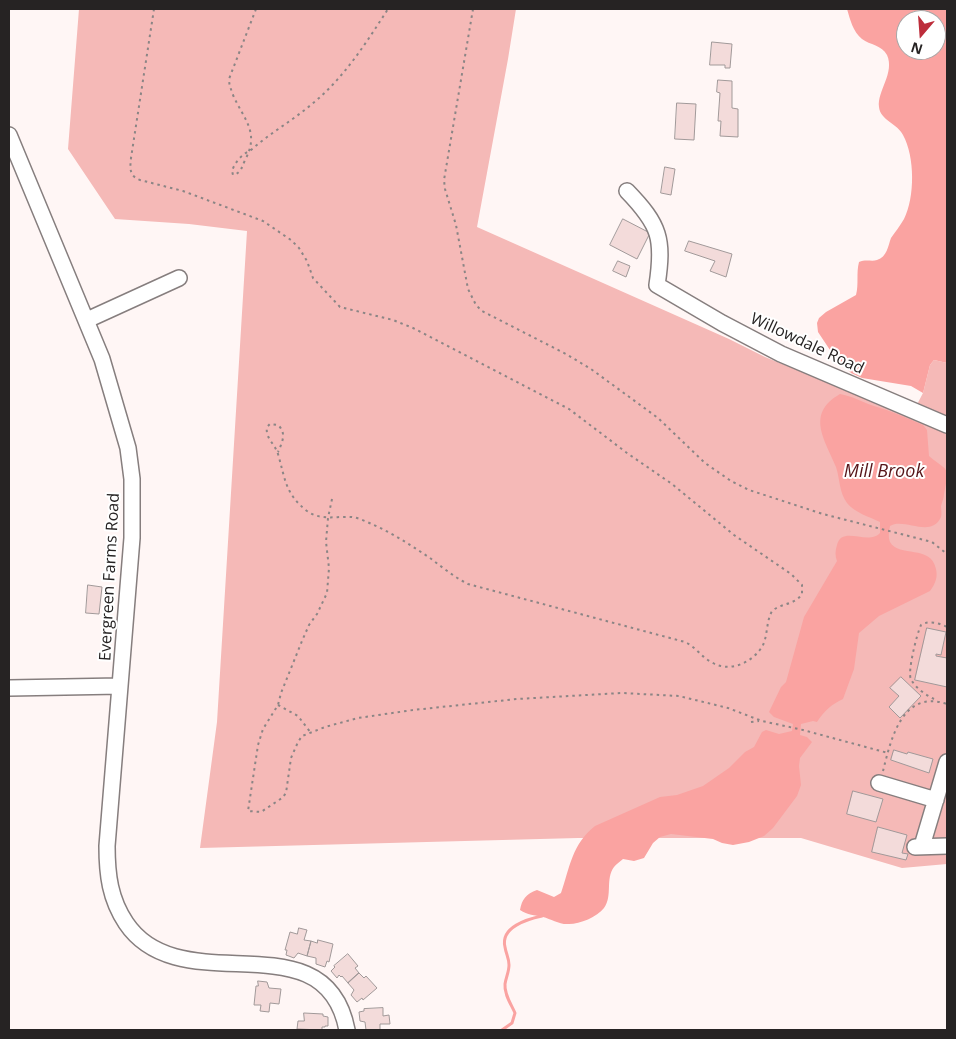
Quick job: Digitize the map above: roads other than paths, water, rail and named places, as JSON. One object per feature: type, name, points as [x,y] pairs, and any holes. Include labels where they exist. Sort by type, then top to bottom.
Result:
[{"type":"street","name":"Evergreen Farms Road","points":[[11,144],[87,320],[122,421],[128,448],[132,479],[132,538],[108,846],[107,864],[110,888],[123,918],[143,941],[167,955],[199,962],[288,967],[314,977],[334,996],[342,1012],[347,1030]]},
{"type":"street","name":"Willowdale Road","points":[[626,191],[640,205],[658,232],[660,257],[657,285],[722,323],[781,354],[947,425]]},
{"type":"street","points":[[87,320],[179,278]]},
{"type":"street","points":[[9,688],[120,686]]},
{"type":"street","points":[[947,762],[936,800],[918,846],[947,846]]},
{"type":"street","points":[[879,783],[936,800]]},
{"type":"water","points":[[847,9],[947,9],[947,363],[934,360],[930,365],[923,393],[911,386],[862,378],[851,373],[830,350],[818,332],[817,323],[819,318],[856,295],[859,262],[877,260],[885,254],[891,238],[908,210],[912,189],[910,154],[907,144],[901,131],[882,115],[879,107],[889,68],[887,55],[882,49],[859,36],[852,25]]},
{"type":"water","name":"Mill Brook","points":[[840,394],[893,412],[923,425],[927,430],[929,456],[946,470],[947,478],[941,506],[941,517],[937,523],[924,527],[896,524],[890,526],[889,532],[890,542],[894,547],[928,556],[933,561],[937,575],[932,588],[930,591],[879,616],[859,633],[854,669],[843,699],[822,714],[817,722],[801,724],[800,735],[807,737],[812,742],[800,758],[801,785],[797,796],[773,828],[764,836],[749,842],[733,845],[713,839],[671,834],[660,837],[653,843],[644,858],[634,861],[623,859],[615,866],[611,872],[608,898],[604,908],[593,917],[578,923],[559,923],[520,910],[525,897],[537,890],[554,897],[561,893],[581,840],[595,826],[660,797],[677,795],[703,786],[754,747],[762,732],[766,730],[779,734],[792,731],[793,724],[774,717],[769,712],[781,687],[786,682],[804,617],[837,561],[836,551],[840,539],[850,536],[869,538],[880,533],[880,522],[854,509],[844,499],[836,467],[823,437],[820,419],[823,410],[829,402]]},
{"type":"waterway","name":"Mill Brook","points":[[502,1030],[512,1023],[515,1013],[505,988],[509,970],[509,960],[505,947],[507,934],[516,925],[542,916]]}]
